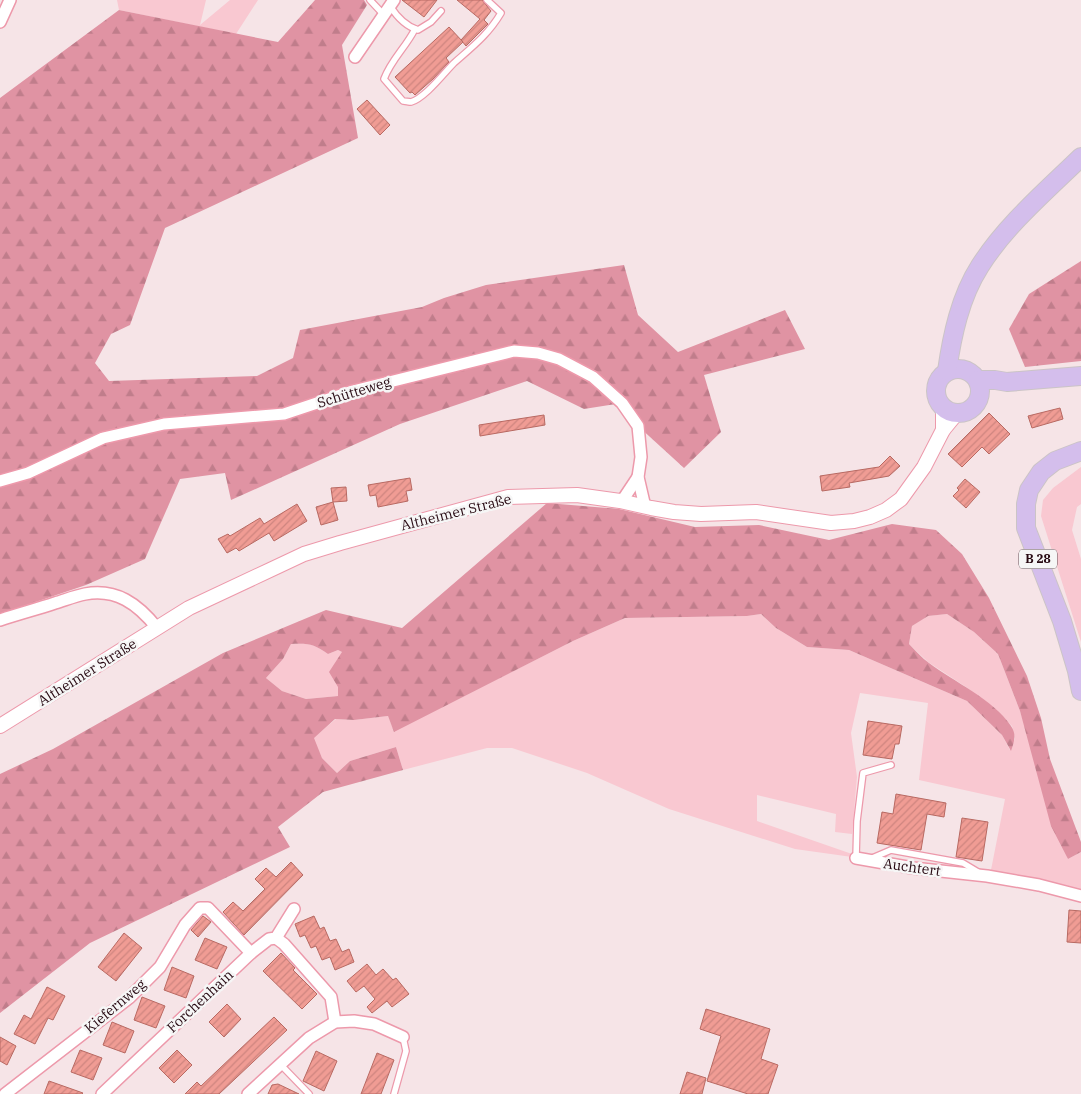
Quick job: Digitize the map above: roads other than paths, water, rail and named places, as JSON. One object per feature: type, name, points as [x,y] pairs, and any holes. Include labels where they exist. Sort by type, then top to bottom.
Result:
[{"type":"main road","points":[[954,370],[958,320],[966,295],[979,267],[1001,238],[1081,157]]},
{"type":"main road","points":[[954,370],[974,374],[979,388],[977,403],[972,409],[965,412],[950,410],[939,402],[936,388],[938,382],[954,370]]},
{"type":"main road","points":[[979,388],[995,380],[1006,382],[1081,376]]},
{"type":"main road","name":"B 28","points":[[1081,451],[1055,461],[1041,472],[1029,490],[1026,504],[1026,528],[1062,621],[1081,691]]},
{"type":"street","points":[[0,22],[10,0]]},
{"type":"street","points":[[355,57],[389,7]]},
{"type":"street","name":"Schütteweg","points":[[0,481],[28,473],[103,438],[164,424],[284,414],[352,391],[514,351],[538,353],[559,360],[593,377],[622,403],[638,426],[641,458],[638,477],[645,507]]},
{"type":"street","name":"Altheimer Straße","points":[[0,726],[189,608],[304,554],[483,503],[508,497],[577,495],[622,501],[645,507],[701,514],[756,512],[831,523],[854,521],[870,517],[886,510],[901,499],[924,467],[943,430],[950,410]]},
{"type":"street","name":"Schütteweg","points":[[622,501],[638,477]]},
{"type":"street","points":[[0,620],[85,594],[106,594],[125,599],[145,612],[157,628]]},
{"type":"street","name":"Auchtert","points":[[862,859],[913,868],[987,876],[1039,885],[1081,896]]},
{"type":"street","name":"Kiefernweg","points":[[5,1094],[129,998],[160,967],[185,926],[200,908],[208,908],[251,953]]},
{"type":"street","name":"Forchenhain","points":[[102,1094],[251,953],[269,938],[276,938],[294,909]]},
{"type":"street","points":[[276,938],[284,944],[331,997],[335,1022]]},
{"type":"street","points":[[248,1094],[309,1038],[335,1022],[354,1020],[374,1024],[404,1037]]},
{"type":"lane","points":[[370,0],[389,7],[404,23],[418,30],[431,22],[440,11]]},
{"type":"lane","points":[[415,29],[408,42],[388,68],[384,79],[403,101],[410,102],[419,97],[455,62],[474,48],[490,28],[501,13],[487,0]]},
{"type":"lane","name":"Auchtert","points":[[862,859],[857,821],[863,773],[890,765]]},
{"type":"lane","points":[[394,1094],[406,1051],[404,1037]]},
{"type":"lane","points":[[280,1064],[309,1094]]}]
